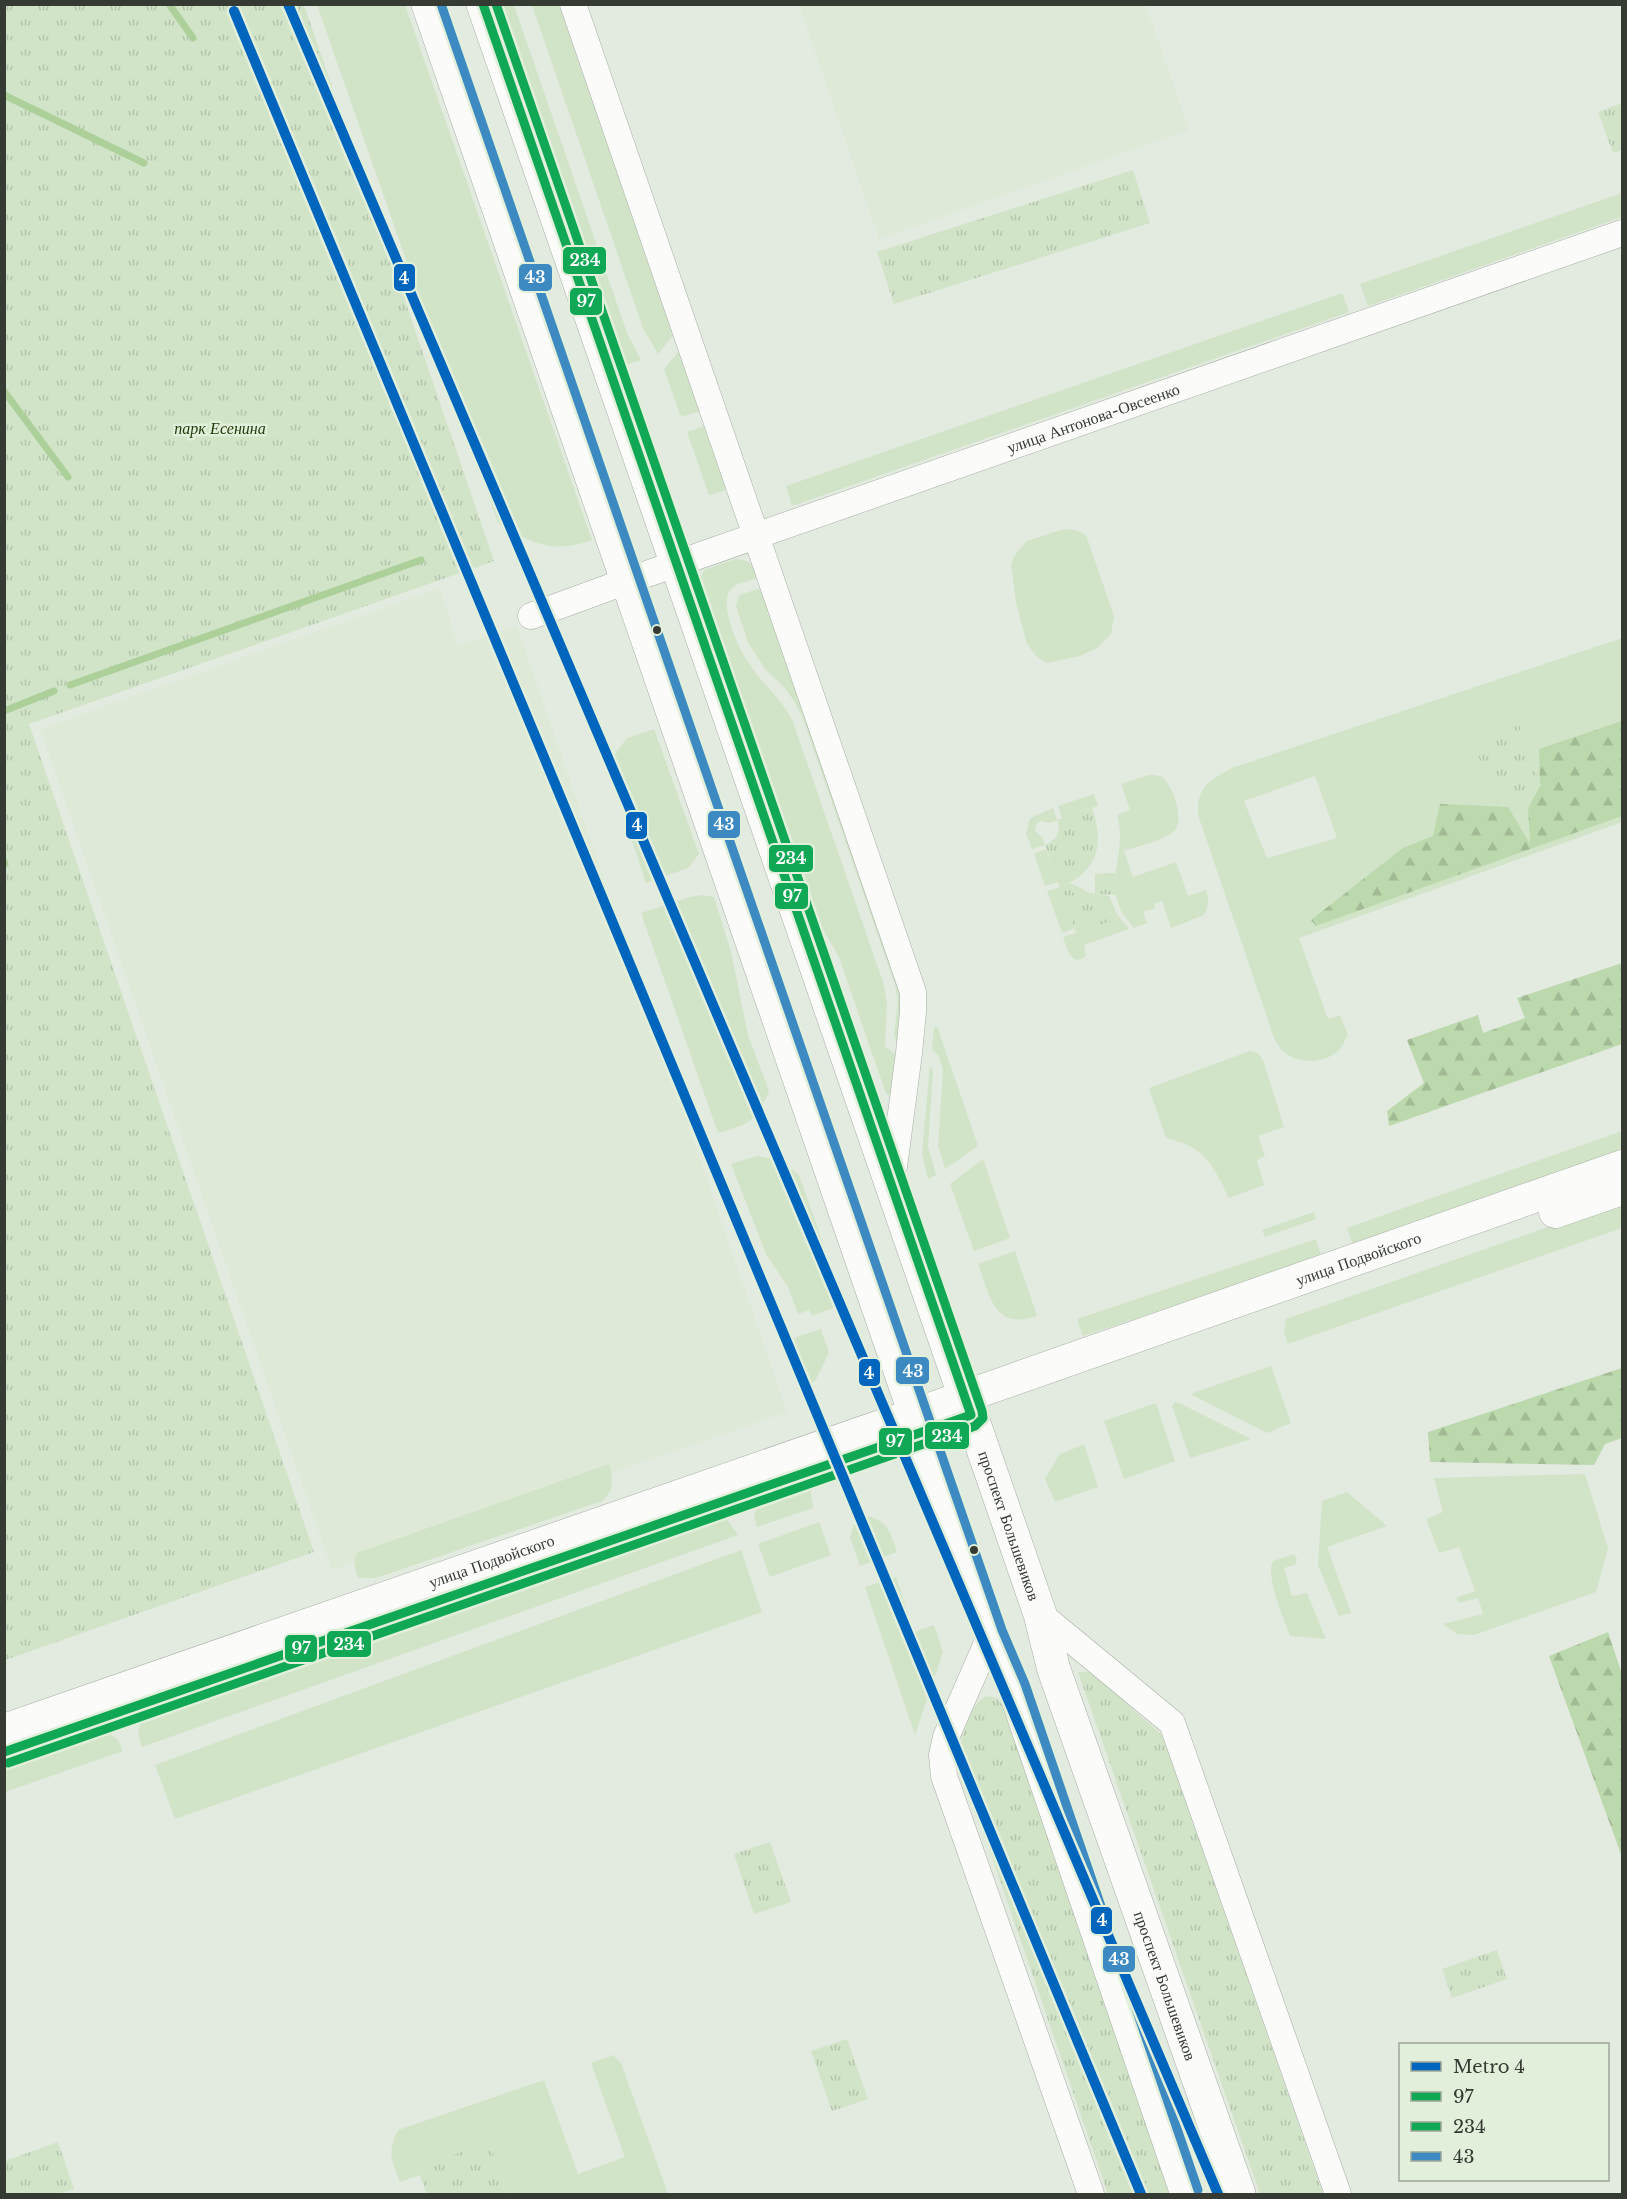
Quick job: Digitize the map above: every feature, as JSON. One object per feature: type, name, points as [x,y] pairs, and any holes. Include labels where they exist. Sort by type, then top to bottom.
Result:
[{"type":"main road","points":[[428,4],[991,1634],[1014,1688],[1187,2194]]},
{"type":"main road","name":"проспект Большевиков","points":[[483,4],[1040,1614],[1058,1681],[1239,2194]]},
{"type":"street","points":[[573,4],[913,993],[909,1053],[891,1185]]},
{"type":"street","name":"улица Антонова-Овсеенко","points":[[531,616],[1623,233]]},
{"type":"street","name":"улица Подвойского","points":[[4,1752],[918,1424],[1623,1166]]},
{"type":"street","name":"улица Подвойского","points":[[968,1405],[1623,1189]]},
{"type":"street","name":"улица Подвойского","points":[[4,1730],[918,1424]]},
{"type":"street","points":[[1040,1614],[1172,1723],[1338,2194]]},
{"type":"street","points":[[991,1634],[945,1737],[942,1755],[944,1776],[1091,2194]]},
{"type":"shaded area","points":[[799,5],[1146,5],[1189,130],[879,239]]},
{"type":"shaded area","points":[[440,588],[458,645],[517,626],[787,1412],[332,1570],[40,729]]},
{"type":"green space","name":"парк Есенина","points":[[4,5],[304,5],[494,561],[29,724],[314,1552],[5,1660]]},
{"type":"green space","points":[[317,5],[405,5],[592,540],[565,546],[543,545],[498,523]]},
{"type":"green space","points":[[495,5],[514,5],[627,333],[641,360],[621,367]]},
{"type":"green space","points":[[532,5],[559,5],[673,335],[658,354],[643,328]]},
{"type":"green space","points":[[1622,103],[1622,150],[1613,153],[1598,112]]},
{"type":"green space","points":[[1133,170],[1150,223],[894,304],[877,252]]},
{"type":"green space","points":[[1622,193],[1622,217],[1368,306],[1360,284]]},
{"type":"green space","points":[[1342,293],[1349,312],[792,506],[786,486]]},
{"type":"green space","points":[[679,351],[700,411],[681,417],[664,369]]},
{"type":"green space","points":[[704,426],[726,490],[709,495],[687,432]]},
{"type":"green space","points":[[1064,529],[1076,530],[1086,535],[1114,616],[1111,634],[1097,648],[1080,656],[1047,663],[1037,657],[1027,644],[1016,602],[1011,564],[1015,555],[1027,541]]},
{"type":"green space","points":[[735,559],[744,560],[750,564],[758,578],[737,584],[728,594],[727,603],[731,625],[748,662],[782,704],[793,722],[884,985],[887,1004],[885,1046],[897,1056],[892,1094],[889,1095],[886,1094],[839,957],[809,905],[698,583],[704,570]]},
{"type":"green space","points":[[761,588],[899,984],[902,1001],[898,1045],[894,1035],[898,1002],[895,985],[802,716],[784,687],[765,669],[748,642],[736,606],[739,595]]},
{"type":"green space","points":[[1622,638],[1622,822],[1299,938],[1328,1019],[1340,1015],[1348,1035],[1338,1051],[1325,1058],[1311,1061],[1296,1059],[1284,1052],[1275,1040],[1198,815],[1202,791],[1211,781],[1232,768]],"holes":[[[1315,776],[1337,838],[1267,858],[1244,801]]]},
{"type":"green space","points":[[1622,721],[1622,816],[1316,926],[1311,920],[1403,848],[1433,836],[1440,804],[1508,807],[1530,844],[1528,808],[1540,786],[1539,749]]},
{"type":"green space","points":[[1519,725],[1541,786],[1495,802],[1473,740]]},
{"type":"green space","points":[[654,729],[699,854],[688,868],[646,883],[607,764],[627,738]]},
{"type":"green space","points":[[1148,775],[1162,777],[1169,785],[1177,806],[1178,821],[1177,827],[1169,835],[1124,851],[1133,877],[1176,862],[1188,896],[1206,890],[1208,897],[1204,915],[1171,928],[1162,901],[1154,904],[1155,908],[1143,912],[1147,923],[1134,928],[1119,905],[1116,895],[1120,838],[1117,815],[1130,810],[1121,784]]},
{"type":"green space","points":[[1094,794],[1098,806],[1062,818],[1058,806]]},
{"type":"green space","points":[[1053,808],[1057,820],[1050,823],[1040,821],[1036,825],[1035,831],[1042,837],[1045,845],[1032,849],[1026,833],[1030,818]]},
{"type":"green space","points":[[1092,808],[1098,832],[1096,853],[1092,863],[1085,871],[1065,885],[1082,900],[1117,914],[1120,918],[1076,933],[1045,845],[1057,835],[1059,828],[1057,820]]},
{"type":"green space","points":[[1046,849],[1058,882],[1045,886],[1034,854]]},
{"type":"green space","points":[[1115,873],[1116,895],[1095,894],[1095,874]]},
{"type":"green space","points":[[1070,883],[1090,893],[1109,896],[1117,914],[1082,900],[1064,885]]},
{"type":"green space","points":[[1060,887],[1074,928],[1062,933],[1047,891]]},
{"type":"green space","points":[[702,895],[714,897],[731,952],[748,1035],[769,1091],[760,1110],[750,1121],[718,1133],[641,913]]},
{"type":"green space","points":[[1120,918],[1129,929],[1084,945],[1086,956],[1081,959],[1077,960],[1071,955],[1063,937]]},
{"type":"green space","points":[[1622,963],[1622,1044],[1389,1126],[1387,1111],[1424,1083],[1407,1040],[1478,1015],[1483,1033],[1525,1018],[1517,998]]},
{"type":"green space","points":[[937,1026],[978,1146],[945,1169],[938,1145],[943,1069],[938,1055],[932,1049],[934,1028]]},
{"type":"green space","points":[[1250,1051],[1258,1053],[1263,1060],[1284,1127],[1258,1136],[1265,1156],[1257,1160],[1264,1185],[1229,1198],[1212,1166],[1199,1152],[1166,1138],[1149,1088]]},
{"type":"green space","points":[[930,1065],[933,1072],[928,1146],[936,1175],[928,1179],[922,1153]]},
{"type":"green space","points":[[1622,1131],[1622,1152],[1353,1245],[1347,1228]]},
{"type":"green space","points":[[757,1156],[780,1162],[799,1175],[844,1304],[812,1316],[809,1310],[798,1314],[788,1287],[766,1254],[731,1164]]},
{"type":"green space","points":[[983,1159],[1010,1238],[974,1251],[950,1184]]},
{"type":"green space","points":[[1622,1201],[1622,1228],[1288,1344],[1284,1333],[1286,1319]]},
{"type":"green space","points":[[1314,1212],[1316,1219],[1265,1237],[1262,1230]]},
{"type":"green space","points":[[1316,1239],[1322,1257],[1083,1336],[1077,1319]]},
{"type":"green space","points":[[1015,1251],[1037,1316],[1011,1319],[1003,1315],[991,1298],[978,1264]]},
{"type":"green space","points":[[821,1329],[829,1353],[815,1381],[799,1386],[779,1343]]},
{"type":"green space","points":[[1271,1366],[1291,1423],[1267,1433],[1190,1394]]},
{"type":"green space","points":[[1622,1368],[1622,1438],[1605,1444],[1594,1465],[1430,1462],[1428,1432]]},
{"type":"green space","points":[[1175,1402],[1251,1439],[1190,1458],[1172,1406]]},
{"type":"green space","points":[[1156,1403],[1175,1461],[1124,1479],[1104,1421]]},
{"type":"green space","points":[[1084,1444],[1098,1487],[1055,1502],[1045,1479],[1059,1455]]},
{"type":"green space","points":[[609,1464],[612,1484],[609,1493],[602,1501],[376,1578],[359,1578],[357,1575],[355,1562],[357,1553]]},
{"type":"green space","points":[[1585,1474],[1608,1548],[1596,1592],[1474,1635],[1457,1634],[1443,1624],[1483,1614],[1478,1598],[1459,1603],[1456,1598],[1475,1591],[1459,1547],[1439,1553],[1426,1519],[1443,1512],[1434,1478]]},
{"type":"green space","points":[[810,1486],[813,1508],[757,1527],[754,1514],[758,1505]]},
{"type":"green space","points":[[1347,1492],[1387,1526],[1327,1547],[1351,1613],[1339,1616],[1318,1565],[1322,1501]]},
{"type":"green space","points":[[857,1514],[875,1518],[885,1525],[897,1552],[860,1566],[850,1537]]},
{"type":"green space","points":[[724,1515],[738,1535],[142,1747],[138,1734],[141,1720]]},
{"type":"green space","points":[[819,1522],[831,1555],[770,1577],[758,1544]]},
{"type":"green space","points":[[741,1550],[762,1612],[175,1819],[155,1765]]},
{"type":"green space","points":[[1294,1554],[1297,1559],[1295,1565],[1284,1568],[1292,1596],[1307,1593],[1326,1639],[1290,1636],[1276,1598],[1271,1568],[1273,1561]]},
{"type":"green space","points":[[896,1577],[914,1632],[934,1625],[943,1652],[915,1735],[865,1587]]},
{"type":"green space","points":[[1608,1632],[1622,1674],[1622,1857],[1549,1656]]},
{"type":"green space","points":[[1078,1672],[1091,1672],[1163,1736],[1323,2194],[1260,2194]]},
{"type":"green space","points":[[986,1696],[996,1698],[1002,1704],[1171,2194],[1108,2194],[959,1761],[965,1725],[973,1708]]},
{"type":"green space","points":[[106,1731],[118,1740],[123,1751],[5,1792],[5,1766]]},
{"type":"green space","points":[[770,1842],[791,1902],[754,1914],[734,1854]]},
{"type":"green space","points":[[1497,1950],[1507,1979],[1452,1998],[1442,1969]]},
{"type":"green space","points":[[847,2039],[868,2099],[832,2111],[811,2051]]},
{"type":"green space","points":[[613,2055],[621,2063],[668,2194],[508,2194],[488,2142],[417,2169],[420,2175],[400,2182],[391,2150],[398,2130],[544,2080],[578,2174],[625,2157],[591,2063]]},
{"type":"green space","points":[[58,2142],[74,2189],[58,2194],[7,2194],[5,2161]]},
{"type":"green space","points":[[489,2142],[508,2194],[427,2194],[417,2168]]},
{"type":"waterway","points":[[169,4],[193,38]]},
{"type":"waterway","points":[[4,95],[144,163]]},
{"type":"waterway","points":[[4,391],[68,477]]},
{"type":"waterway","points":[[70,685],[421,560]]},
{"type":"waterway","points":[[4,711],[54,691]]},
{"type":"metro line","name":"4","points":[[288,4],[1218,2194]]},
{"type":"metro line","name":"4","points":[[234,11],[1141,2194]]},
{"type":"transit line","name":"43","points":[[441,4],[1002,1630],[1025,1684],[1198,2190]]},
{"type":"transit line","name":"97","points":[[4,1752],[971,1415],[483,4]]},
{"type":"transit line","name":"234","points":[[8,1763],[975,1426],[983,1418],[496,4]]}]
